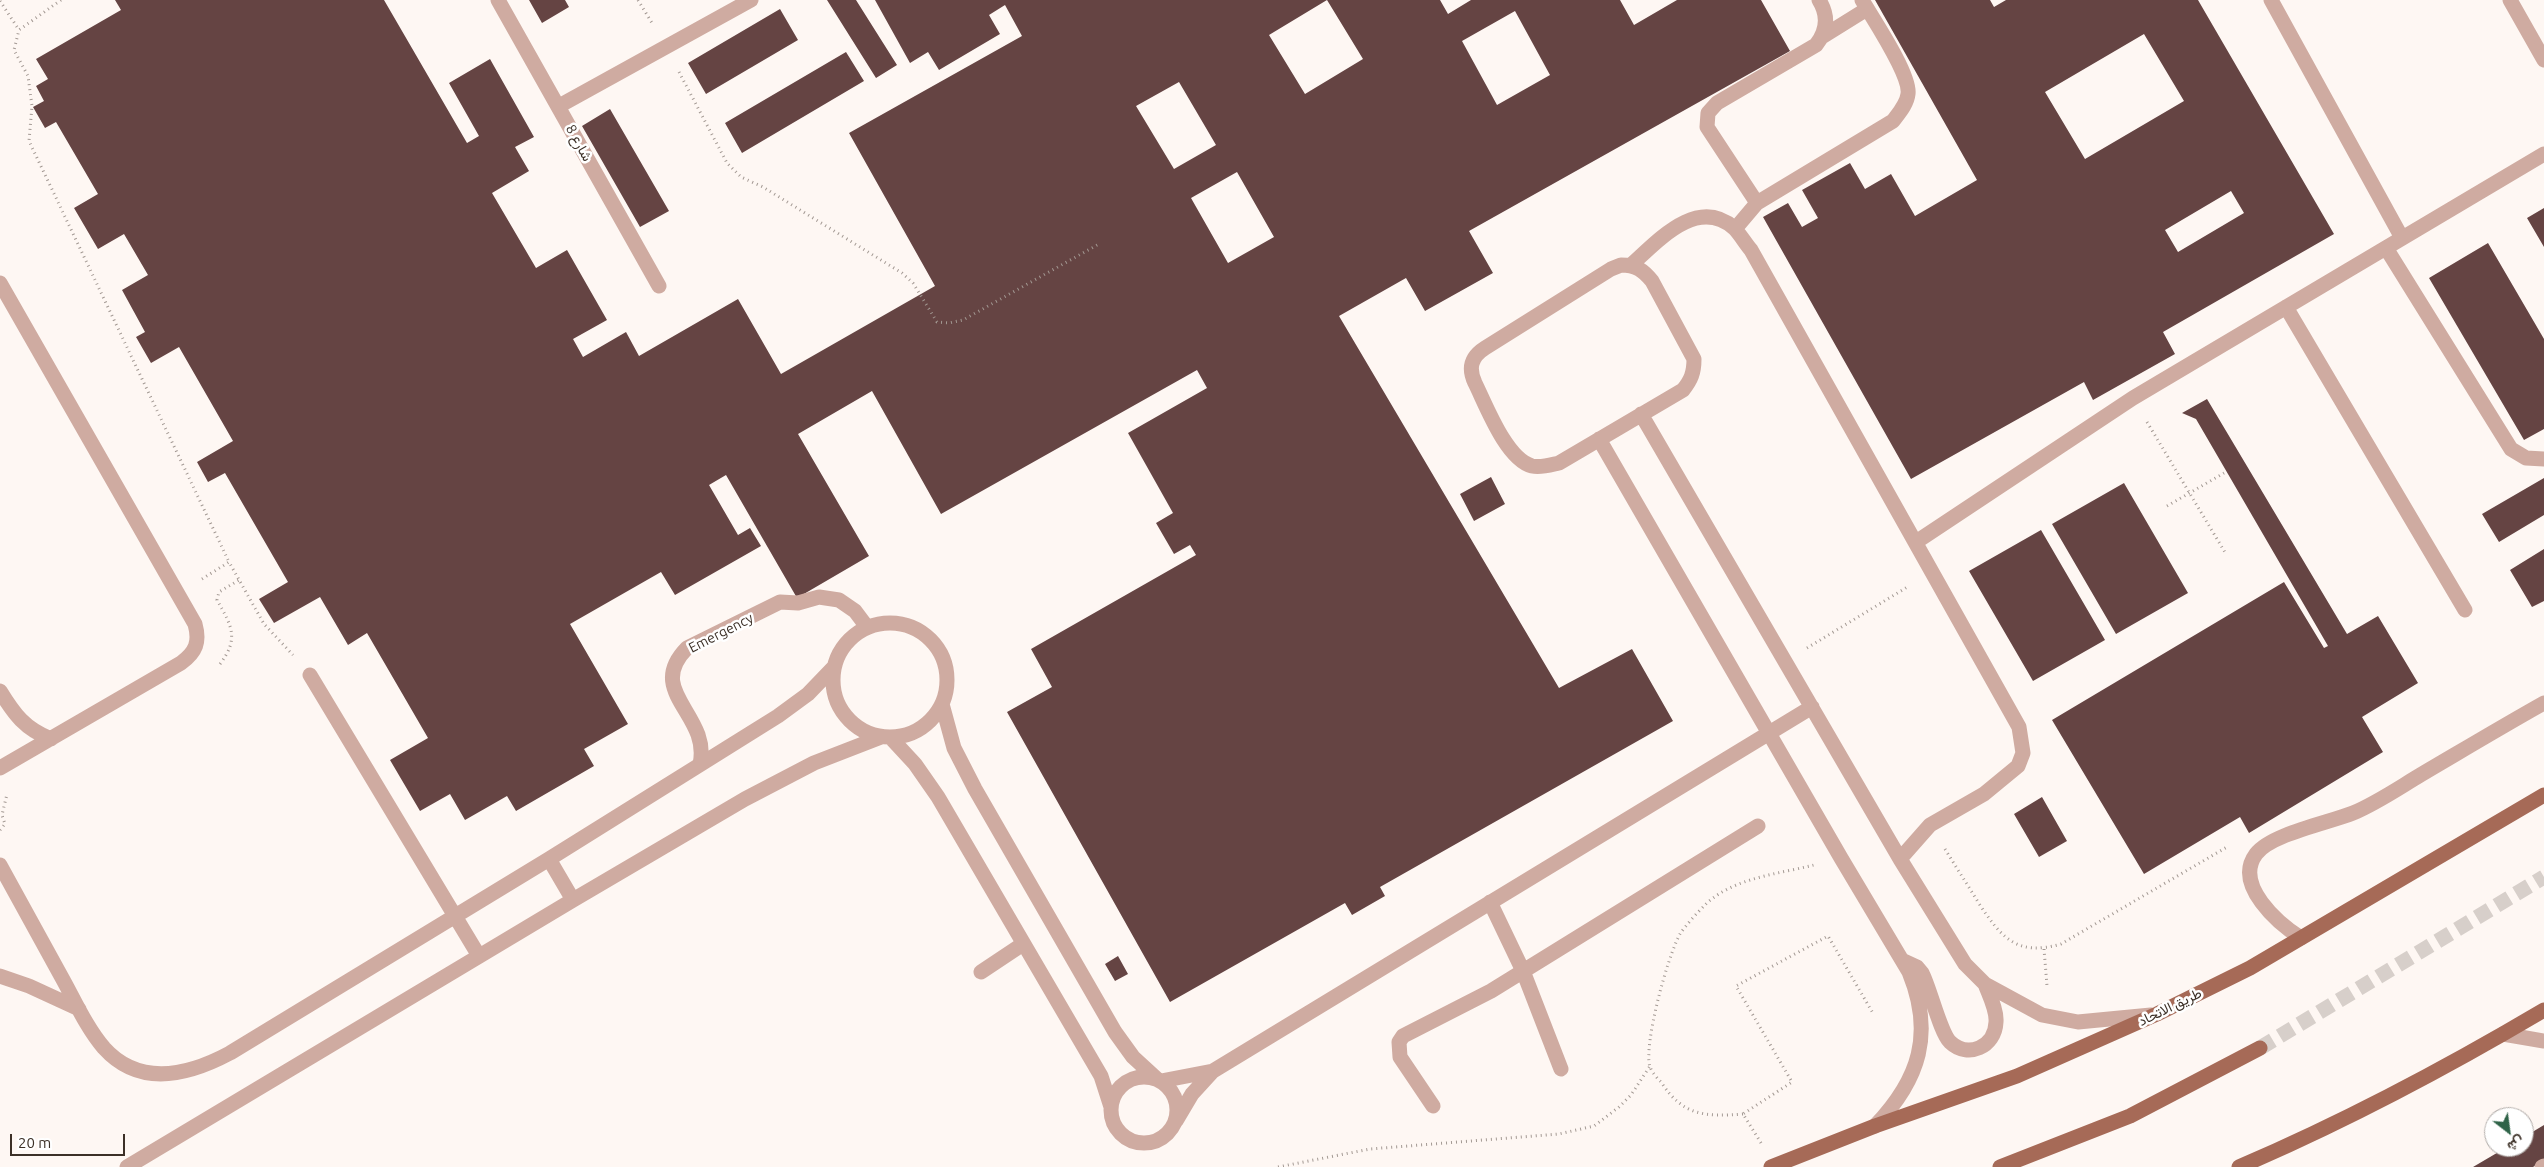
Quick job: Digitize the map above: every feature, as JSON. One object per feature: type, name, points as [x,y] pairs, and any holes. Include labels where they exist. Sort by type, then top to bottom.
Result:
[{"type":"main road","name":"طريق الاتحاد","points":[[1773,1166],[1875,1126],[2017,1076],[2158,1014],[2250,968],[2544,795]]},
{"type":"main road","points":[[2241,1166],[2369,1106],[2544,1010]]},
{"type":"main road","points":[[2000,1167],[2130,1116],[2260,1048]]},
{"type":"street","name":"شارع 8","points":[[498,0],[659,286]]},
{"type":"street","points":[[559,106],[751,0]]},
{"type":"street","points":[[1819,0],[1826,16],[1822,37]]},
{"type":"street","points":[[2271,0],[2402,238]]},
{"type":"street","points":[[2510,0],[2544,60]]},
{"type":"street","points":[[1735,229],[1757,203],[1893,120],[1903,107],[1908,95],[1905,74],[1864,4],[1822,37],[1808,51],[1717,103],[1708,113],[1707,127],[1757,203]]},
{"type":"street","points":[[1916,542],[2133,398],[2544,154]]},
{"type":"street","points":[[1631,265],[1662,237],[1689,219],[1720,218],[1735,229],[1750,250],[2019,727],[2023,753],[2018,766],[1984,794],[1930,825],[1900,859]]},
{"type":"street","points":[[2386,248],[2511,449],[2526,458],[2544,459]]},
{"type":"street","points":[[1621,265],[1631,265],[1644,270],[1652,281],[1694,360],[1694,370],[1690,381],[1683,390],[1641,414],[1552,465],[1532,466],[1519,459],[1509,449],[1474,383],[1470,373],[1471,363],[1476,354],[1611,269],[1621,265]]},
{"type":"street","points":[[0,284],[195,624],[198,635],[196,647],[181,664],[0,768]]},
{"type":"street","points":[[2286,307],[2465,610]]},
{"type":"street","points":[[1641,414],[1900,859],[1965,964],[1985,984],[2027,1008],[2060,1020],[2078,1022],[2158,1014]]},
{"type":"street","points":[[1599,439],[1916,988],[1920,1005],[1921,1041],[1913,1075],[1890,1110],[1875,1126]]},
{"type":"street","name":"Emergency","points":[[700,764],[702,742],[699,731],[673,686],[672,671],[677,658],[687,648],[780,602],[798,603],[819,598],[839,600],[854,611],[867,627]]},
{"type":"street","points":[[127,1167],[573,900],[781,780],[814,763],[886,737],[906,734],[921,728],[933,718],[942,704],[948,685],[946,665],[938,647],[924,633],[906,624],[886,622],[867,627],[845,643],[833,668],[832,686],[837,704],[848,719],[863,731],[886,737],[915,764],[938,797],[1101,1076],[1111,1107]]},
{"type":"street","points":[[0,865],[79,1009],[105,1048],[127,1064],[152,1074],[179,1074],[205,1066],[230,1053],[549,860],[778,716],[808,694],[833,668]]},
{"type":"street","points":[[310,675],[479,956]]},
{"type":"street","points":[[0,691],[19,720],[28,728],[51,739]]},
{"type":"street","points":[[2302,938],[2278,923],[2255,892],[2250,880],[2250,866],[2256,854],[2266,845],[2292,833],[2359,810],[2544,703]]},
{"type":"street","points":[[942,704],[954,748],[975,789],[1115,1032],[1133,1057],[1170,1088],[1178,1109],[1176,1121]]},
{"type":"street","points":[[1213,1071],[1159,1080],[1139,1078],[1122,1085],[1114,1095],[1111,1107],[1111,1116],[1120,1134],[1137,1143],[1156,1142],[1165,1137],[1192,1094],[1213,1071],[1812,706]]},
{"type":"street","points":[[1434,1106],[1400,1057],[1399,1042],[1402,1036],[1473,1002],[1758,826]]},
{"type":"street","points":[[549,860],[573,900]]},
{"type":"street","points":[[1490,902],[1523,971],[1561,1069]]},
{"type":"street","points":[[981,972],[1023,944]]},
{"type":"street","points":[[1902,961],[1917,967],[1922,973],[1948,1040],[1959,1049],[1973,1051],[1986,1045],[1994,1034],[1997,1020],[1985,984]]},
{"type":"street","points":[[0,976],[30,986],[79,1009]]},
{"type":"street","points":[[2503,1034],[2544,1041]]},
{"type":"path","points":[[61,0],[20,30],[14,50],[28,76],[32,106],[29,141],[230,562],[264,624],[310,675]]},
{"type":"path","points":[[638,0],[665,46],[727,163],[741,177],[763,187],[902,273],[913,283],[937,322],[949,323],[963,320],[1099,244]]},
{"type":"path","points":[[0,1],[20,30]]},
{"type":"path","points":[[2133,398],[2226,554]]},
{"type":"path","points":[[2167,506],[2224,473]]},
{"type":"path","points":[[177,594],[230,562]]},
{"type":"path","points":[[1785,661],[1931,573]]},
{"type":"path","points":[[1930,825],[1995,928],[2008,941],[2026,948],[2044,949],[2062,944],[2228,846]]},
{"type":"path","points":[[1278,1167],[1370,1149],[1559,1134],[1594,1126],[1625,1101],[1650,1066],[1652,1024],[1666,971],[1680,934],[1706,904],[1739,883],[1816,864],[1821,872]]},
{"type":"path","points":[[1650,1066],[1665,1089],[1688,1111],[1711,1116],[1743,1114],[1792,1082],[1736,986],[1828,936],[1874,1015]]},
{"type":"path","points":[[1743,1114],[1773,1166]]},
{"type":"building","points":[[115,0],[384,0],[467,143],[479,136],[449,83],[490,59],[534,137],[515,147],[529,171],[492,193],[536,268],[567,250],[607,320],[573,339],[583,357],[626,332],[639,356],[738,299],[781,374],[935,286],[849,133],[1022,36],[1005,5],[989,15],[1000,34],[939,70],[928,52],[910,63],[875,0],[1327,0],[1440,0],[1448,14],[1471,0],[1620,0],[1634,25],[1677,0],[1761,0],[1790,51],[1469,231],[1493,273],[1425,311],[1406,278],[1339,316],[1559,688],[1632,649],[1673,721],[1380,887],[1385,896],[1352,915],[1345,903],[1170,1002],[1007,712],[1052,687],[1031,649],[1196,555],[1190,545],[1174,554],[1156,523],[1173,513],[1128,433],[1207,388],[1197,370],[941,514],[872,391],[798,434],[869,556],[797,598],[726,475],[709,485],[738,535],[750,528],[761,546],[675,595],[661,572],[570,624],[628,724],[584,749],[594,766],[516,811],[507,796],[465,820],[450,794],[420,811],[390,760],[428,738],[367,633],[348,645],[320,597],[274,623],[259,599],[288,582],[225,473],[208,482],[197,462],[233,441],[179,347],[151,363],[136,337],[145,332],[122,290],[148,275],[124,234],[98,249],[74,208],[98,194],[56,122],[45,128],[33,107],[44,101],[36,86],[48,79],[36,59],[121,10]],"holes":[[[1327,0],[1363,59],[1305,94],[1269,35]],[[1515,11],[1550,75],[1497,105],[1462,41]],[[1179,82],[1216,145],[1174,169],[1136,106]],[[1237,172],[1274,237],[1228,263],[1191,198]]]},
{"type":"building","points":[[529,0],[565,0],[569,7],[542,23]]},
{"type":"building","points":[[827,0],[856,0],[897,65],[876,78]]},
{"type":"building","points":[[1875,0],[1990,0],[1994,7],[2006,0],[2198,0],[2334,234],[2163,332],[2175,354],[2093,400],[2084,382],[1911,479],[1763,217],[1788,203],[1802,227],[1818,218],[1802,190],[1850,163],[1865,189],[1891,174],[1915,216],[1977,180]],"holes":[[[2144,34],[2184,101],[2085,159],[2045,92]],[[2231,191],[2244,213],[2178,252],[2165,230]]]},
{"type":"building","points":[[780,9],[798,40],[706,94],[688,63]]},
{"type":"building","points":[[846,52],[864,81],[742,153],[725,123]]},
{"type":"building","points":[[610,109],[669,211],[640,227],[582,126]]},
{"type":"building","points":[[2544,208],[2544,247],[2527,218]]},
{"type":"building","points":[[2488,243],[2544,339],[2544,429],[2524,440],[2429,278]]},
{"type":"building","points":[[2207,399],[2347,634],[2378,616],[2418,683],[2362,717],[2383,752],[2249,833],[2240,817],[2144,874],[2052,720],[2284,582],[2324,648],[2328,646],[2196,419],[2182,413]]},
{"type":"building","points":[[1491,477],[1505,504],[1474,521],[1460,494]]},
{"type":"building","points":[[2544,478],[2544,515],[2499,542],[2482,514]]},
{"type":"building","points":[[2124,483],[2188,593],[2116,634],[2052,524]]},
{"type":"building","points":[[2041,530],[2105,640],[2033,681],[1969,571]]},
{"type":"building","points":[[2544,549],[2544,601],[2532,607],[2510,570]]},
{"type":"building","points":[[2042,797],[2067,841],[2039,857],[2014,814]]},
{"type":"building","points":[[1118,956],[1128,974],[1115,981],[1105,964]]},
{"type":"building","points":[[2544,1125],[2544,1160],[2533,1167],[2473,1167],[2490,1157],[2534,1157],[2534,1131]]},
{"type":"tunnel","points":[[2260,1048],[2544,877]]}]
